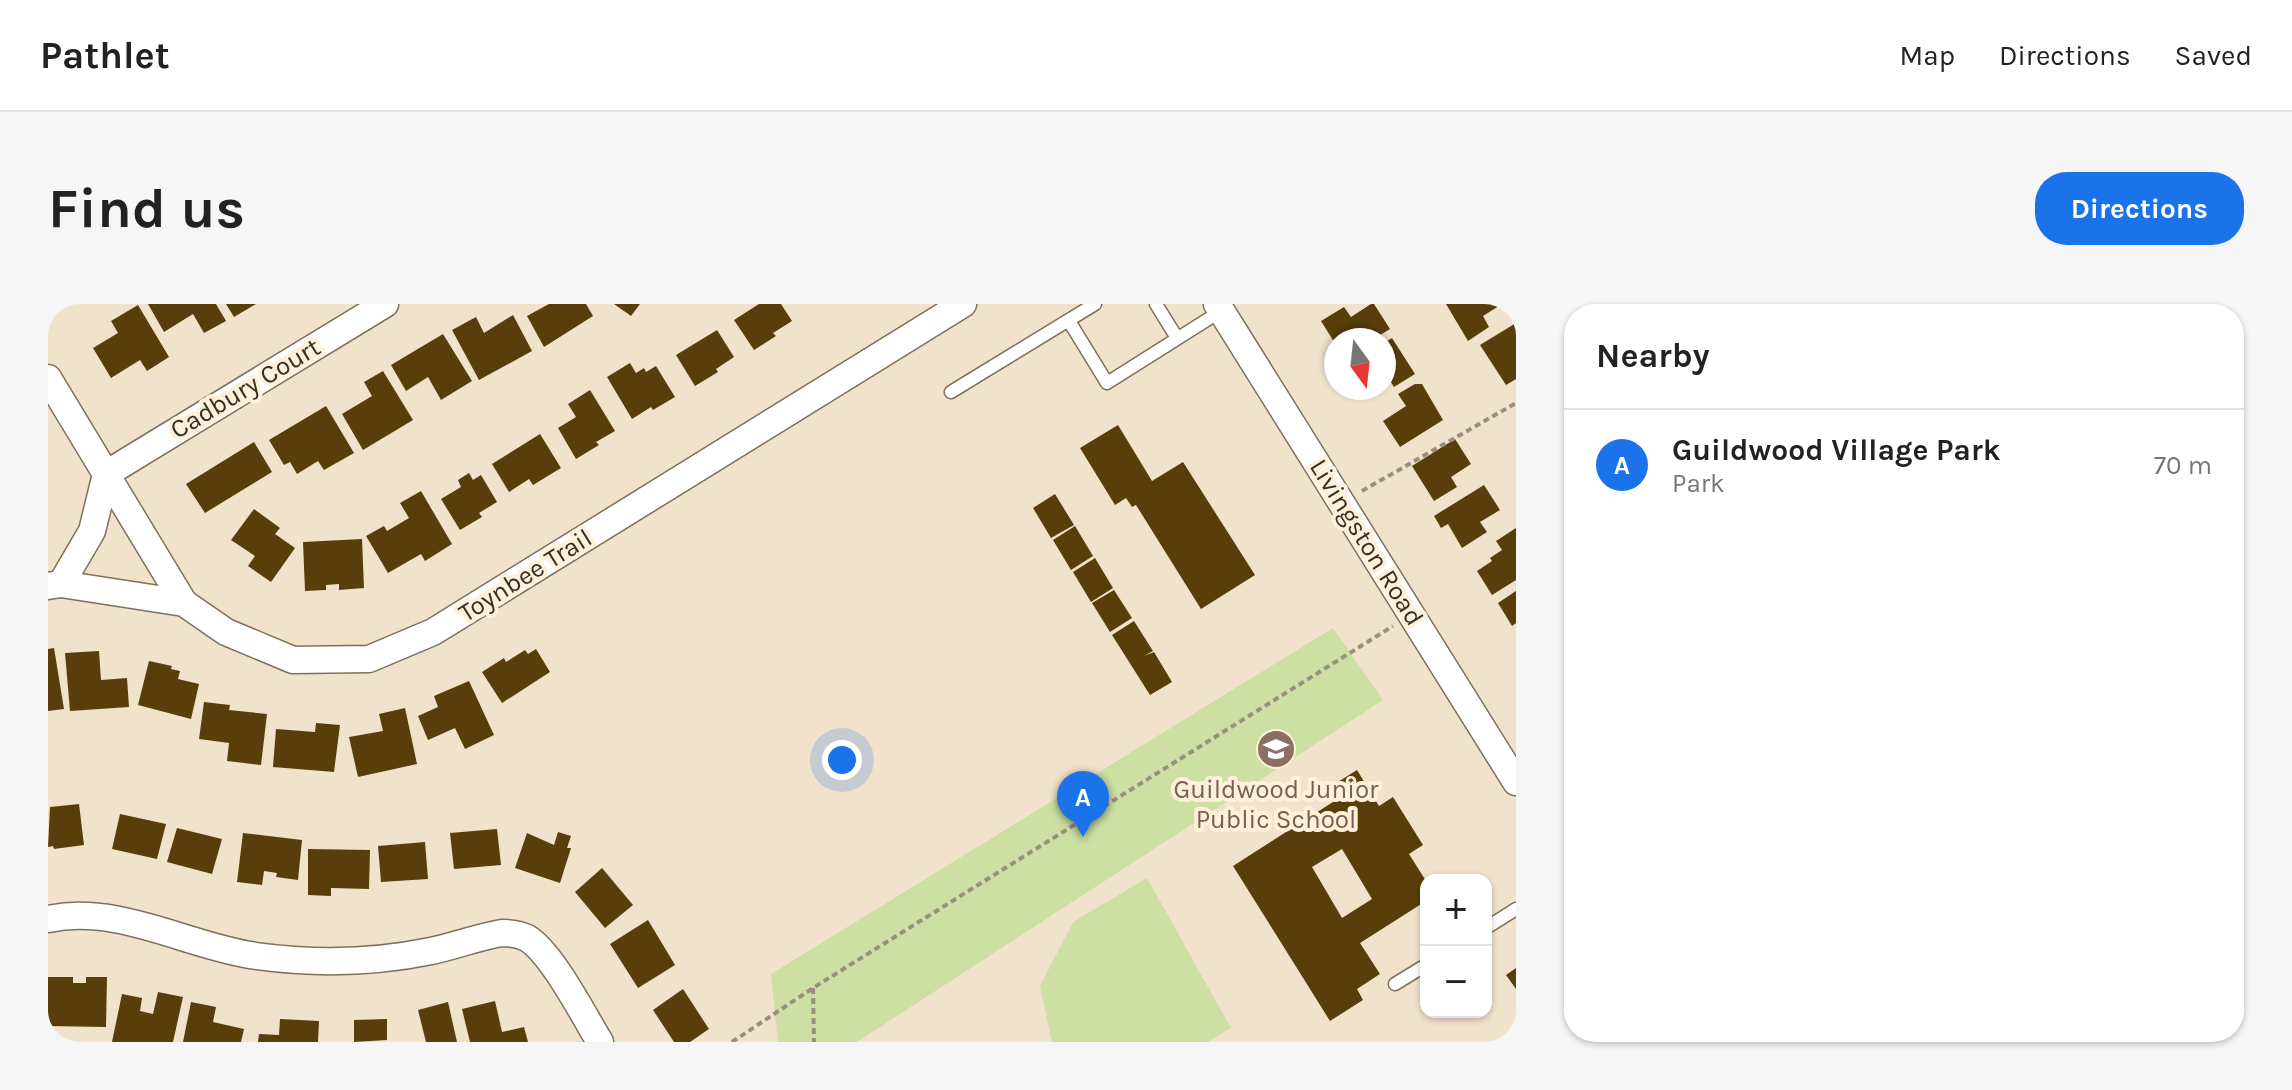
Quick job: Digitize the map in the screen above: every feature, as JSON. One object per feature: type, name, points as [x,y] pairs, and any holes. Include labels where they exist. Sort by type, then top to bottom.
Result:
[{"type":"street","name":"Cadbury Court","points":[[106,474],[385,304]]},
{"type":"street","name":"Toynbee Trail","points":[[54,585],[184,603],[226,632],[293,660],[369,659],[433,632],[963,304]]},
{"type":"street","name":"Livingston Road","points":[[1219,308],[1513,769]]},
{"type":"street","points":[[48,378],[184,603]]},
{"type":"street","points":[[54,585],[92,531],[106,474]]},
{"type":"street","points":[[48,919],[100,916],[252,955],[323,962],[375,960],[512,933],[527,939],[548,958],[600,1042]]},
{"type":"lane","points":[[951,392],[1095,304]]},
{"type":"lane","points":[[1156,304],[1177,338]]},
{"type":"lane","points":[[1069,321],[1107,383],[1219,308]]},
{"type":"lane","points":[[1492,924],[1516,909]]},
{"type":"lane","points":[[1395,984],[1420,969]]},
{"type":"path","points":[[1342,503],[1516,403]]},
{"type":"path","points":[[732,1042],[813,988],[1412,614]]},
{"type":"path","points":[[813,988],[814,1042]]},
{"type":"green space","points":[[1333,628],[1383,700],[857,1042],[778,1042],[771,974]]},
{"type":"green space","points":[[1147,878],[1231,1028],[1208,1042],[1052,1042],[1040,986],[1073,922]]},
{"type":"building","points":[[148,304],[216,304],[226,321],[204,333],[193,314],[164,332]]},
{"type":"building","points":[[226,304],[256,304],[234,317]]},
{"type":"building","points":[[549,304],[586,304],[593,316],[544,347],[527,316]]},
{"type":"building","points":[[614,304],[640,304],[631,316]]},
{"type":"building","points":[[759,304],[781,304],[792,321],[754,350],[734,320]]},
{"type":"building","points":[[1374,304],[1389,328],[1325,328],[1321,321],[1344,307],[1351,317]]},
{"type":"building","points":[[1446,304],[1502,304],[1483,316],[1489,327],[1468,341]]},
{"type":"building","points":[[138,305],[169,357],[147,371],[140,360],[111,378],[93,348],[118,333],[111,321]]},
{"type":"building","points":[[513,315],[532,351],[479,380],[452,330],[476,317],[484,333]]},
{"type":"building","points":[[1516,323],[1516,379],[1506,385],[1480,345]]},
{"type":"building","points":[[717,330],[734,357],[716,369],[718,372],[695,386],[676,355]]},
{"type":"building","points":[[443,334],[472,381],[441,400],[428,377],[406,391],[391,365]]},
{"type":"building","points":[[1396,344],[1415,374],[1396,386]]},
{"type":"building","points":[[630,363],[636,373],[656,366],[675,397],[632,419],[607,377]]},
{"type":"building","points":[[383,371],[413,420],[363,450],[342,414],[372,396],[364,382]]},
{"type":"building","points":[[1415,384],[1422,384],[1443,420],[1400,447],[1383,421],[1406,406],[1398,394]]},
{"type":"building","points":[[590,390],[615,431],[576,459],[558,428],[576,417],[568,404]]},
{"type":"building","points":[[326,406],[354,453],[324,470],[318,461],[297,474],[290,462],[284,465],[269,440]]},
{"type":"building","points":[[1118,425],[1152,481],[1183,462],[1255,575],[1201,609],[1136,505],[1132,507],[1126,498],[1115,505],[1080,448]]},
{"type":"building","points":[[540,434],[561,468],[533,485],[529,479],[509,492],[492,464]]},
{"type":"building","points":[[1455,439],[1471,464],[1451,477],[1457,487],[1434,501],[1412,466]]},
{"type":"building","points":[[254,442],[272,472],[205,513],[186,484]]},
{"type":"building","points":[[469,473],[473,480],[481,475],[497,502],[479,513],[482,517],[460,530],[441,499],[461,487],[458,480]]},
{"type":"building","points":[[1484,485],[1500,510],[1480,522],[1487,532],[1462,548],[1448,524],[1441,528],[1434,516]]},
{"type":"building","points":[[421,491],[452,544],[425,561],[421,554],[388,573],[366,536],[384,526],[387,531],[409,518],[400,503]]},
{"type":"building","points":[[1055,494],[1074,525],[1051,538],[1033,508]]},
{"type":"building","points":[[254,509],[280,528],[275,534],[295,548],[271,582],[248,566],[255,556],[231,540]]},
{"type":"building","points":[[1075,526],[1093,556],[1071,570],[1053,540]]},
{"type":"building","points":[[1516,528],[1516,580],[1492,595],[1477,571],[1502,550],[1496,541]]},
{"type":"building","points":[[362,539],[364,588],[339,590],[339,584],[326,585],[326,590],[305,591],[303,542]]},
{"type":"building","points":[[1095,558],[1113,588],[1091,602],[1073,572]]},
{"type":"building","points":[[1114,590],[1132,618],[1110,632],[1092,603]]},
{"type":"building","points":[[1516,591],[1516,623],[1512,626],[1498,603]]},
{"type":"building","points":[[1134,621],[1153,651],[1144,656],[1154,652],[1172,682],[1150,695],[1112,635]]},
{"type":"building","points":[[54,648],[64,709],[48,711],[48,649]]},
{"type":"building","points":[[536,649],[550,672],[502,703],[482,672],[504,658],[506,662],[525,650],[528,654]]},
{"type":"building","points":[[99,651],[101,680],[127,678],[129,707],[70,711],[65,653]]},
{"type":"building","points":[[149,661],[172,666],[171,669],[180,671],[178,679],[199,684],[191,719],[138,705]]},
{"type":"building","points":[[469,681],[494,735],[465,749],[455,728],[428,740],[418,716],[438,707],[434,696]]},
{"type":"building","points":[[204,702],[230,705],[229,710],[267,714],[261,765],[227,761],[229,743],[199,739]]},
{"type":"building","points":[[405,708],[417,764],[358,777],[349,737],[383,731],[379,714]]},
{"type":"building","points":[[316,723],[340,725],[334,772],[273,767],[276,729],[315,732]]},
{"type":"building","points":[[1357,770],[1379,806],[1393,797],[1423,845],[1409,854],[1422,874],[1420,905],[1360,943],[1380,974],[1357,989],[1363,1000],[1330,1021],[1233,866],[1333,802],[1325,790]],"holes":[[[1342,849],[1372,899],[1342,918],[1312,867]]]},
{"type":"building","points":[[79,804],[84,845],[48,847],[50,807]]},
{"type":"building","points":[[120,814],[166,824],[157,859],[112,849]]},
{"type":"building","points":[[177,828],[222,839],[212,874],[167,862]]},
{"type":"building","points":[[497,829],[501,865],[454,869],[450,833]]},
{"type":"building","points":[[558,832],[571,836],[567,848],[571,848],[560,883],[515,868],[527,833],[554,845]]},
{"type":"building","points":[[243,833],[302,840],[298,880],[276,877],[277,873],[264,871],[262,885],[237,882]]},
{"type":"building","points":[[425,842],[428,879],[381,882],[378,846]]},
{"type":"building","points":[[308,849],[370,850],[369,889],[331,888],[331,896],[308,895]]},
{"type":"building","points":[[602,868],[633,905],[605,928],[575,892]]},
{"type":"building","points":[[648,920],[675,965],[638,988],[610,944]]},
{"type":"building","points":[[1516,968],[1516,989],[1506,975]]},
{"type":"building","points":[[48,977],[73,977],[73,983],[86,983],[86,977],[107,977],[106,1027],[48,1026]]},
{"type":"building","points":[[683,989],[709,1029],[690,1042],[674,1042],[653,1010]]},
{"type":"building","points":[[158,992],[183,997],[173,1042],[112,1042],[122,994],[142,998],[140,1011],[153,1014]]},
{"type":"building","points":[[495,1001],[502,1032],[524,1027],[528,1042],[470,1042],[462,1009]]},
{"type":"building","points":[[191,1002],[216,1007],[213,1022],[244,1029],[241,1042],[183,1042]]},
{"type":"building","points":[[448,1002],[457,1042],[426,1042],[418,1010]]},
{"type":"building","points":[[280,1019],[319,1021],[318,1042],[258,1042],[259,1034],[279,1035]]},
{"type":"building","points":[[387,1019],[387,1040],[354,1042],[354,1020]]},
{"type":"place","name":"Guildwood Junior Public School","points":[[1276,749]]},
{"type":"place","name":"Guildwood Village Park","points":[[1083,837]]}]
